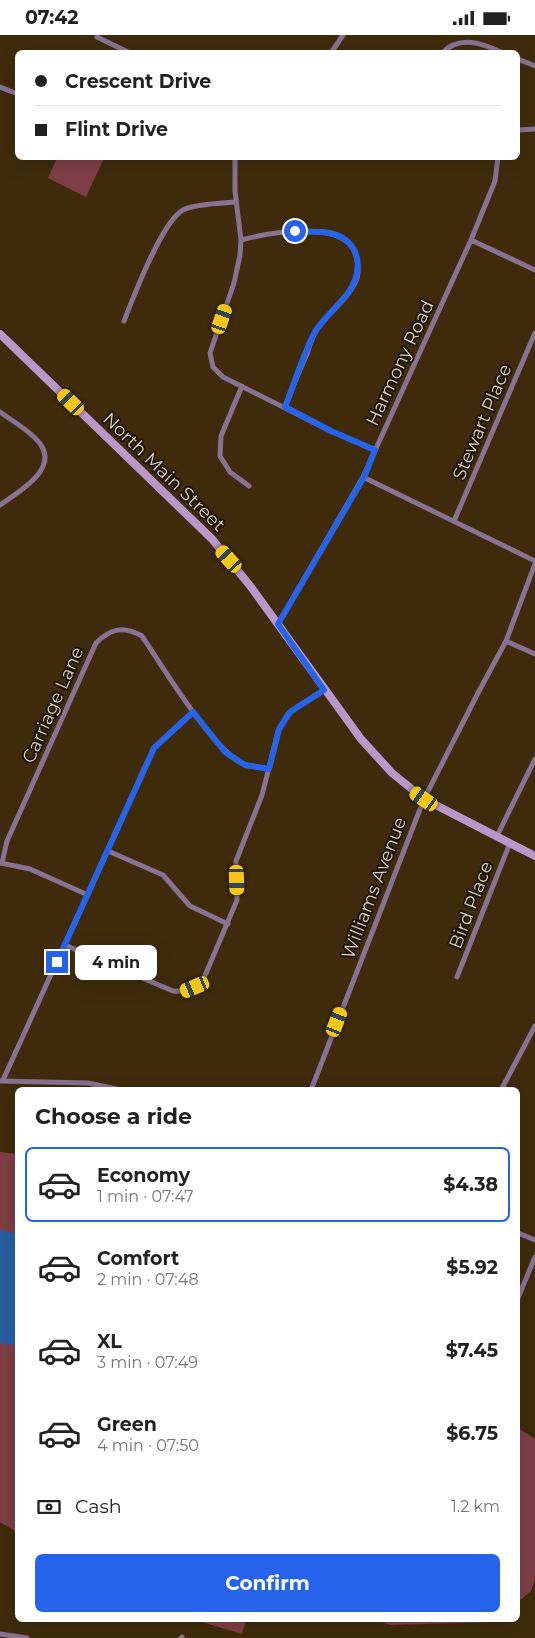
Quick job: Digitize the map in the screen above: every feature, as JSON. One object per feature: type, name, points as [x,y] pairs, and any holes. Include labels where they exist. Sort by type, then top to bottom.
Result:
[{"type":"main road","name":"North Main Street","points":[[0,334],[212,539],[278,624],[324,690],[376,758],[424,799],[535,856]]},
{"type":"street","points":[[333,50],[343,35]]},
{"type":"street","points":[[97,37],[124,50]]},
{"type":"street","points":[[444,50],[447,46],[472,39],[496,50]]},
{"type":"street","points":[[520,60],[535,66]]},
{"type":"street","points":[[0,87],[15,93]]},
{"type":"street","points":[[520,130],[535,129]]},
{"type":"street","points":[[235,160],[234,191],[241,240],[234,283],[210,353],[214,367],[223,377],[331,431],[375,450]]},
{"type":"street","name":"Harmony Road","points":[[278,624],[364,477],[471,240],[495,181],[498,160]]},
{"type":"street","points":[[124,321],[141,279],[172,220],[183,209],[236,202]]},
{"type":"street","points":[[241,240],[266,234],[295,231],[322,232],[341,237],[354,249],[358,264],[357,277],[349,292],[316,330],[285,407]]},
{"type":"street","points":[[471,240],[535,270]]},
{"type":"street","name":"Stewart Place","points":[[454,521],[535,333]]},
{"type":"street","points":[[242,386],[221,436],[220,456],[230,472],[249,486]]},
{"type":"street","points":[[0,412],[36,438],[44,450],[44,463],[40,475],[33,482],[0,505]]},
{"type":"street","points":[[364,477],[535,563]]},
{"type":"street","name":"Williams Avenue","points":[[312,1087],[424,799],[506,641],[535,563]]},
{"type":"street","name":"Carriage Lane","points":[[1,863],[7,841],[96,643],[107,633],[123,629],[142,636],[193,712],[225,752],[245,765],[269,769]]},
{"type":"street","points":[[506,641],[535,654]]},
{"type":"street","points":[[65,945],[173,991],[184,992],[195,987],[204,978],[237,900],[236,861],[262,795],[279,729],[290,712],[324,690]]},
{"type":"street","points":[[107,1087],[88,1083],[2,1081],[154,748],[193,712]]},
{"type":"street","points":[[497,836],[535,759]]},
{"type":"street","name":"Bird Place","points":[[457,977],[510,843]]},
{"type":"street","points":[[108,851],[163,875],[190,907],[228,924]]},
{"type":"street","points":[[1,863],[30,869],[88,895]]},
{"type":"street","points":[[503,1087],[535,1027]]},
{"type":"street","points":[[520,1234],[534,1240],[535,1232]]},
{"type":"street","points":[[520,1293],[535,1257]]},
{"type":"street","points":[[0,1634],[27,1638]]},
{"type":"shaded area","points":[[56,160],[103,160],[86,197],[48,178]]},
{"type":"shaded area","points":[[0,1152],[15,1154],[15,1531],[0,1522]]},
{"type":"shaded area","points":[[520,1429],[535,1439],[535,1579],[531,1591],[520,1600]]},
{"type":"shaded area","points":[[202,1622],[245,1622],[242,1634]]},
{"type":"shaded area","points":[[382,1622],[495,1622],[390,1625]]},
{"type":"water","points":[[0,1230],[15,1234],[15,1344],[0,1343]]},
{"type":"route","points":[[57,962],[154,748],[193,712],[225,752],[245,765],[269,769],[279,729],[290,712],[324,690],[278,624],[364,477],[375,450],[331,431],[285,407],[316,330],[349,292],[357,277],[358,264],[354,249],[341,237],[322,232],[295,231]]}]
